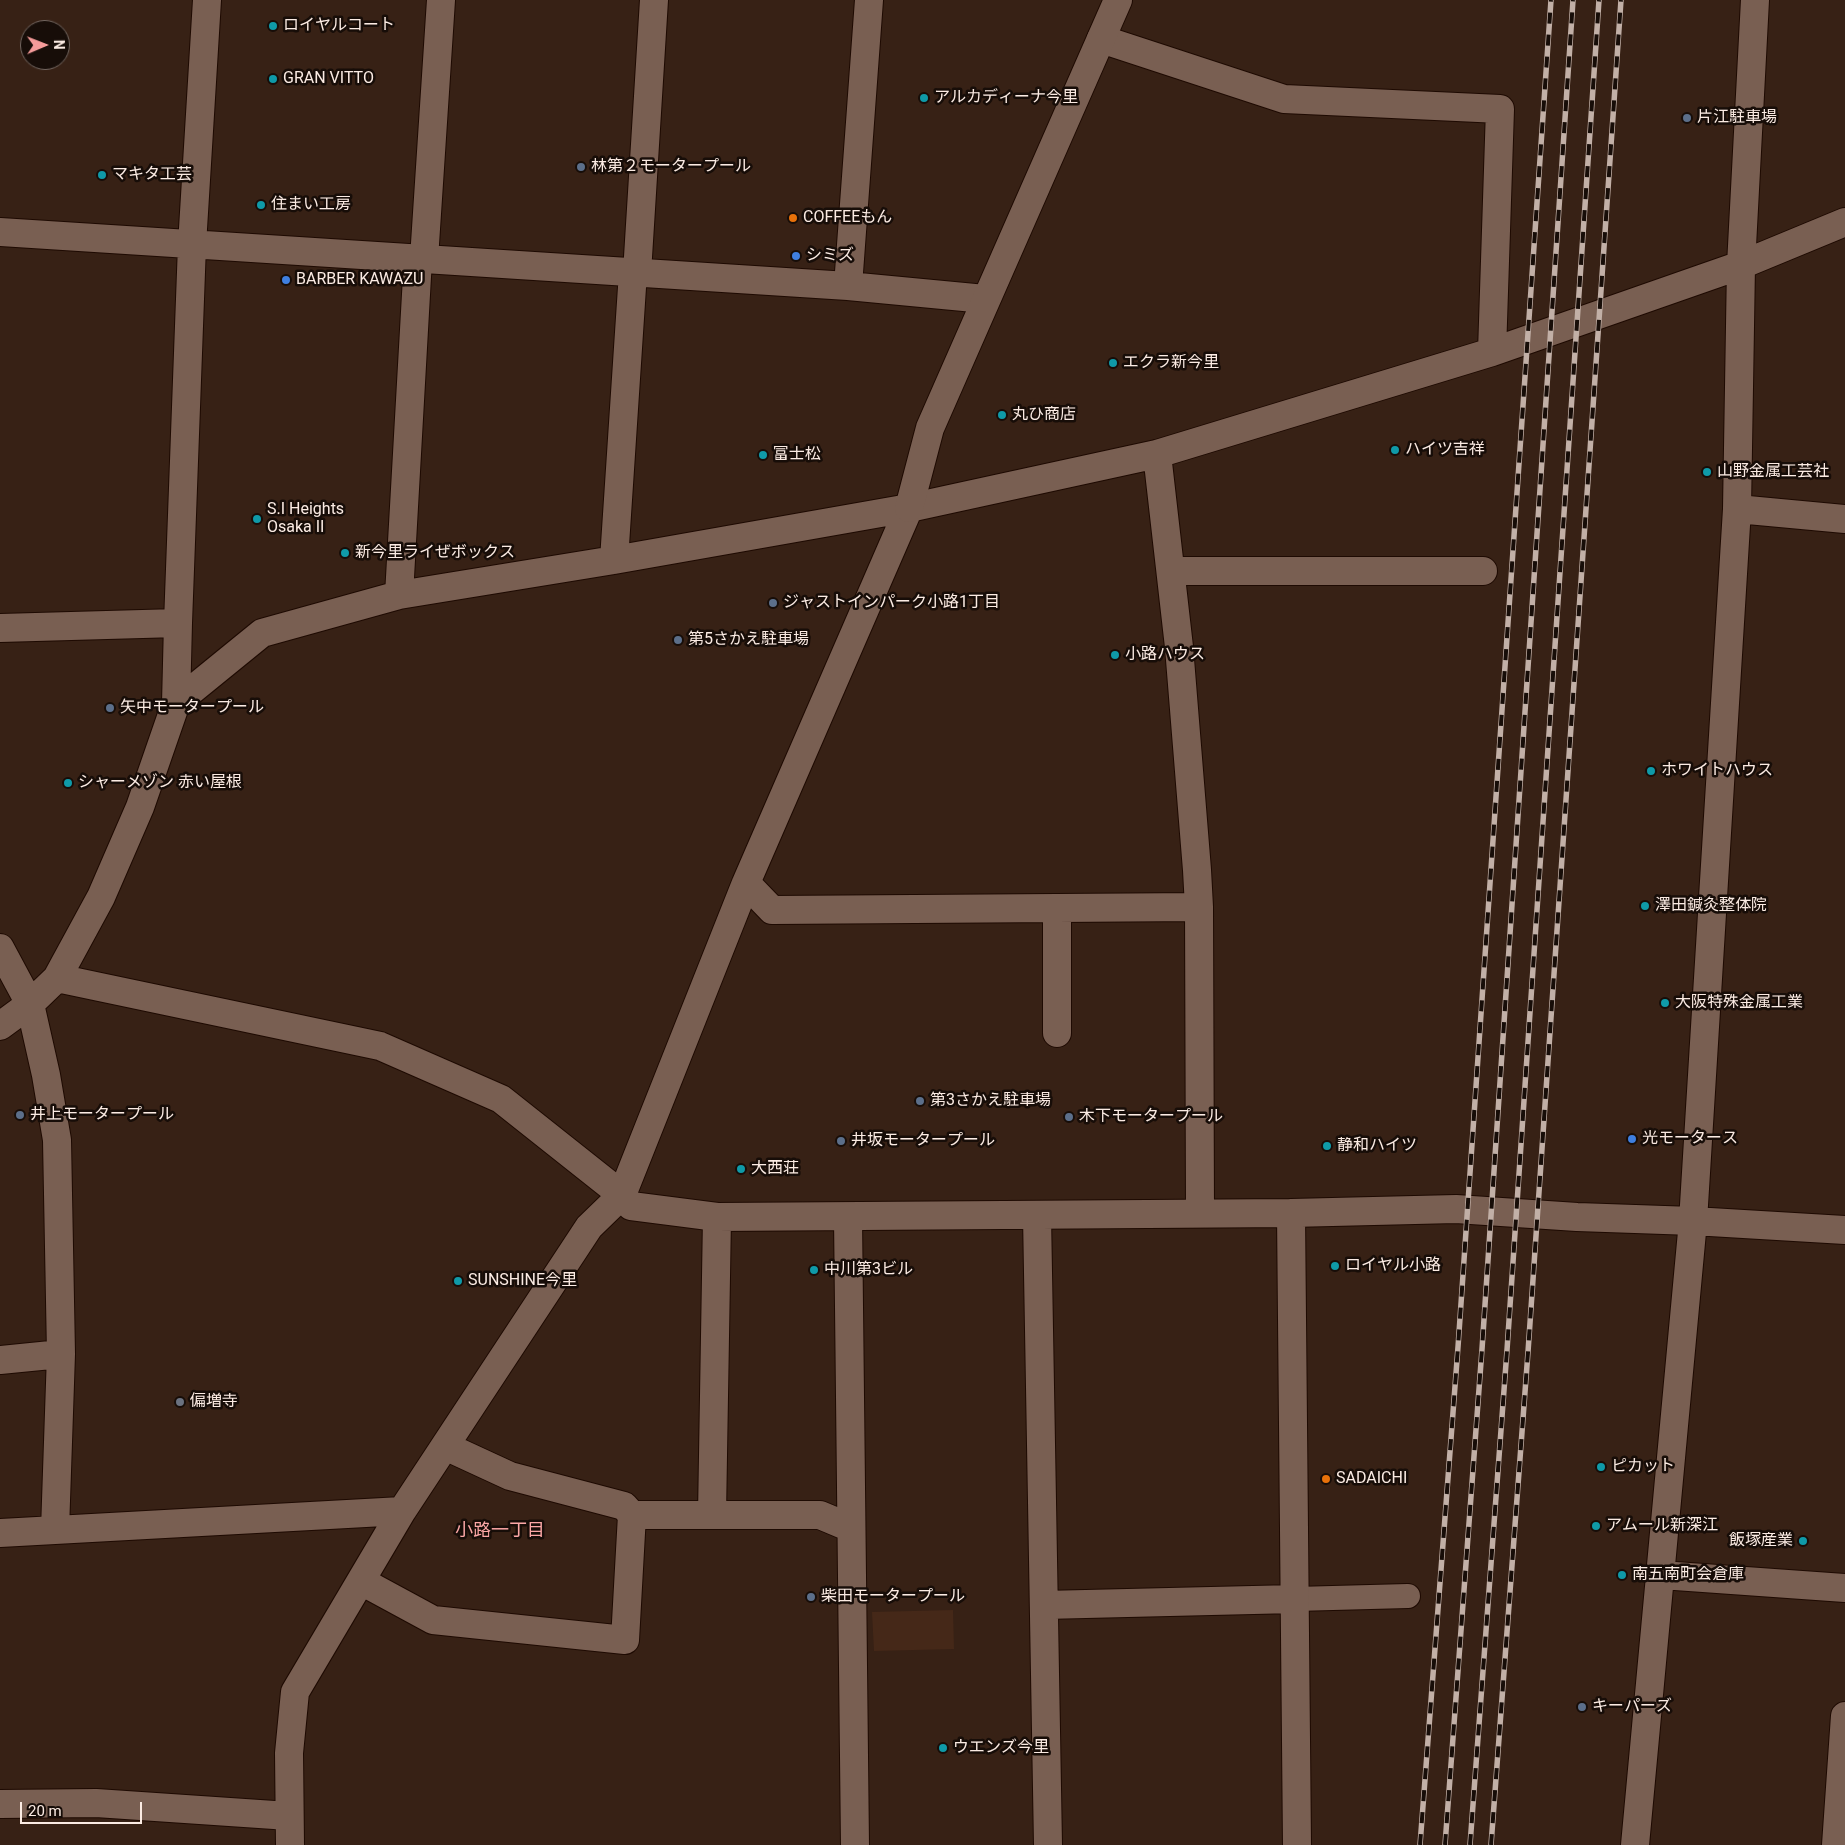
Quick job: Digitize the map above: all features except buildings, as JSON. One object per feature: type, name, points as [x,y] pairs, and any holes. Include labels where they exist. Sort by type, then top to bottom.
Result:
[{"type":"street","points":[[0,1026],[30,1004],[57,978],[101,897],[140,807],[176,703],[192,245],[207,0]]},
{"type":"street","points":[[398,595],[441,0]]},
{"type":"street","points":[[614,560],[654,0]]},
{"type":"street","points":[[848,286],[869,0]]},
{"type":"street","points":[[290,1845],[289,1753],[295,1692],[402,1511],[589,1227],[622,1194],[746,883],[909,508],[930,428],[985,299],[1118,0]]},
{"type":"street","points":[[1635,1845],[1693,1221],[1737,509],[1741,265],[1755,0]]},
{"type":"street","points":[[1101,39],[1284,99],[1500,109],[1492,352]]},
{"type":"street","points":[[176,703],[262,633],[398,595],[614,560],[909,508],[1157,454],[1492,352],[1741,265],[1845,222]]},
{"type":"street","points":[[0,232],[848,286],[985,299]]},
{"type":"street","points":[[1157,454],[1180,657],[1199,906],[1200,1212]]},
{"type":"street","points":[[1737,509],[1845,519]]},
{"type":"street","points":[[1171,571],[1483,571]]},
{"type":"street","points":[[0,628],[178,623]]},
{"type":"street","points":[[746,883],[772,910],[1199,906]]},
{"type":"street","points":[[1057,908],[1057,1033]]},
{"type":"street","points":[[0,948],[30,1004],[46,1076],[57,1140],[61,1354],[55,1530]]},
{"type":"street","points":[[57,978],[380,1046],[501,1099],[622,1194],[631,1206],[717,1217],[1200,1212],[1291,1213],[1456,1209],[1845,1230]]},
{"type":"street","points":[[1291,1213],[1297,1845]]},
{"type":"street","points":[[1037,1215],[1048,1845]]},
{"type":"street","points":[[712,1515],[717,1217]]},
{"type":"street","points":[[848,1217],[855,1845]]},
{"type":"street","points":[[0,1360],[61,1354]]},
{"type":"street","points":[[361,1581],[433,1620],[625,1640],[632,1515],[624,1506],[510,1476],[445,1446]]},
{"type":"street","points":[[0,1533],[402,1511]]},
{"type":"street","points":[[632,1515],[820,1514],[851,1528]]},
{"type":"street","points":[[1661,1575],[1845,1588]]},
{"type":"street","points":[[1044,1605],[1295,1599]]},
{"type":"street","points":[[1836,1845],[1845,1716]]},
{"type":"street","points":[[0,1804],[96,1803],[289,1816]]},
{"type":"lane","points":[[1295,1599],[1408,1596]]},
{"type":"shaded area","points":[[953,1610],[954,1649],[874,1651],[872,1612]]},
{"type":"railway","points":[[1420,1845],[1458,1347],[1551,0]]},
{"type":"railway","points":[[1445,1845],[1482,1349],[1573,0]]},
{"type":"railway","points":[[1470,1845],[1507,1350],[1599,0]]},
{"type":"railway","points":[[1491,1845],[1528,1352],[1621,0]]},
{"type":"place","name":"ロイヤルコート","points":[[273,26]]},
{"type":"place","name":"GRAN VITTO","points":[[273,79]]},
{"type":"place","name":"アルカディーナ今里","points":[[924,98]]},
{"type":"place","name":"片江駐車場","points":[[1687,118]]},
{"type":"place","name":"林第２モータープール","points":[[581,167]]},
{"type":"place","name":"マキタ工芸","points":[[102,175]]},
{"type":"place","name":"住まい工房","points":[[261,205]]},
{"type":"place","name":"COFFEEもん","points":[[793,218]]},
{"type":"place","name":"シミズ","points":[[796,256]]},
{"type":"place","name":"BARBER KAWAZU","points":[[286,280]]},
{"type":"place","name":"エクラ新今里","points":[[1113,363]]},
{"type":"place","name":"丸ひ商店","points":[[1002,415]]},
{"type":"place","name":"ハイツ吉祥","points":[[1395,450]]},
{"type":"place","name":"富士松","points":[[763,455]]},
{"type":"place","name":"山野金属工芸社","points":[[1707,472]]},
{"type":"place","name":"S.I Heights Osaka II","points":[[257,519]]},
{"type":"place","name":"新今里ライぜボックス","points":[[345,553]]},
{"type":"place","name":"ジャストインパーク小路1丁目","points":[[773,603]]},
{"type":"place","name":"第5さかえ駐車場","points":[[678,640]]},
{"type":"place","name":"小路ハウス","points":[[1115,655]]},
{"type":"place","name":"矢中モータープール","points":[[110,708]]},
{"type":"place","name":"ホワイトハウス","points":[[1651,771]]},
{"type":"place","name":"シャーメゾン 赤い屋根","points":[[68,783]]},
{"type":"place","name":"澤田鍼灸整体院","points":[[1645,906]]},
{"type":"place","name":"大阪特殊金属工業","points":[[1665,1003]]},
{"type":"place","name":"第3さかえ駐車場","points":[[920,1101]]},
{"type":"place","name":"井上モータープール","points":[[20,1115]]},
{"type":"place","name":"木下モータープール","points":[[1069,1117]]},
{"type":"place","name":"光モータース","points":[[1632,1139]]},
{"type":"place","name":"井坂モータープール","points":[[841,1141]]},
{"type":"place","name":"静和ハイツ","points":[[1327,1146]]},
{"type":"place","name":"大西荘","points":[[741,1169]]},
{"type":"place","name":"ロイヤル小路","points":[[1335,1266]]},
{"type":"place","name":"中川第3ビル","points":[[814,1270]]},
{"type":"place","name":"SUNSHINE今里","points":[[458,1281]]},
{"type":"place","name":"偏増寺","points":[[180,1402]]},
{"type":"place","name":"ピカット","points":[[1601,1467]]},
{"type":"place","name":"SADAICHI","points":[[1326,1479]]},
{"type":"place","name":"アムール新深江","points":[[1596,1526]]},
{"type":"place","name":"飯塚産業","points":[[1803,1541]]},
{"type":"place","name":"南五南町会倉庫","points":[[1622,1575]]},
{"type":"place","name":"柴田モータープール","points":[[811,1597]]},
{"type":"place","name":"キーパーズ","points":[[1582,1707]]},
{"type":"place","name":"ウエンズ今里","points":[[943,1748]]},
{"type":"district","name":"小路一丁目","points":[[500,1531]]}]
